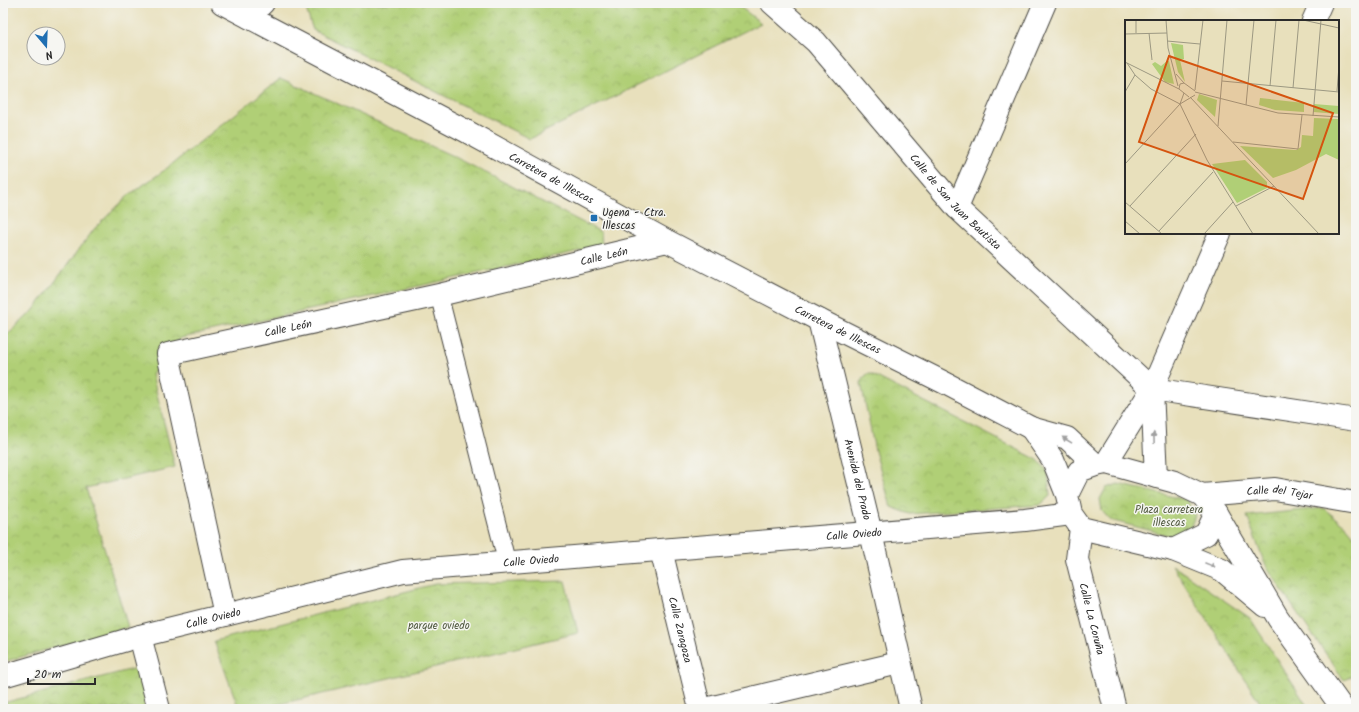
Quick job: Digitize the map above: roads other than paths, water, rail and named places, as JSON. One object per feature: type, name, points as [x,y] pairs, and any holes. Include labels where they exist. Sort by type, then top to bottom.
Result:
[{"type":"street","name":"Carretera de Illescas","points":[[222,3],[256,10],[464,130],[667,241],[1031,428],[1067,438],[1101,464]]},
{"type":"street","name":"Calle de San Juan Bautista","points":[[772,3],[816,42],[957,208],[1152,388]]},
{"type":"street","points":[[957,208],[1045,3]]},
{"type":"street","points":[[1313,20],[1320,3]]},
{"type":"street","points":[[1101,464],[1152,388],[1220,234]]},
{"type":"street","name":"Calle León","points":[[225,615],[168,354],[439,295],[667,241]]},
{"type":"street","points":[[439,295],[507,563]]},
{"type":"street","name":"Avenida del Prado","points":[[819,320],[871,533],[899,662],[911,709]]},
{"type":"street","points":[[1152,388],[1356,420]]},
{"type":"street","points":[[1152,388],[1156,477]]},
{"type":"street","name":"Carretera de Illescas","points":[[1031,428],[1053,460],[1073,512]]},
{"type":"street","points":[[1278,618],[1222,570],[1174,550],[1073,512],[1079,471],[1101,464],[1176,482],[1202,495],[1216,513],[1278,618],[1343,709]]},
{"type":"street","name":"Calle del Tejar","points":[[1202,495],[1275,489],[1356,503]]},
{"type":"street","name":"Calle Oviedo","points":[[3,676],[140,636],[403,571],[1025,520],[1073,512]]},
{"type":"street","name":"Calle La Coruña","points":[[1073,512],[1077,559],[1115,709]]},
{"type":"street","points":[[1174,550],[1206,534],[1216,513]]},
{"type":"street","name":"Calle Zaragoza","points":[[661,550],[700,709]]},
{"type":"street","points":[[140,636],[159,709]]},
{"type":"street","points":[[706,709],[899,662]]},
{"type":"place","name":"Ugena - Ctra. Illescas","points":[[594,218]]},
{"type":"park label","name":"Plaza carretera illescas","points":[[1169,515]]},
{"type":"park label","name":"parque oviedo","points":[[439,625]]}]
